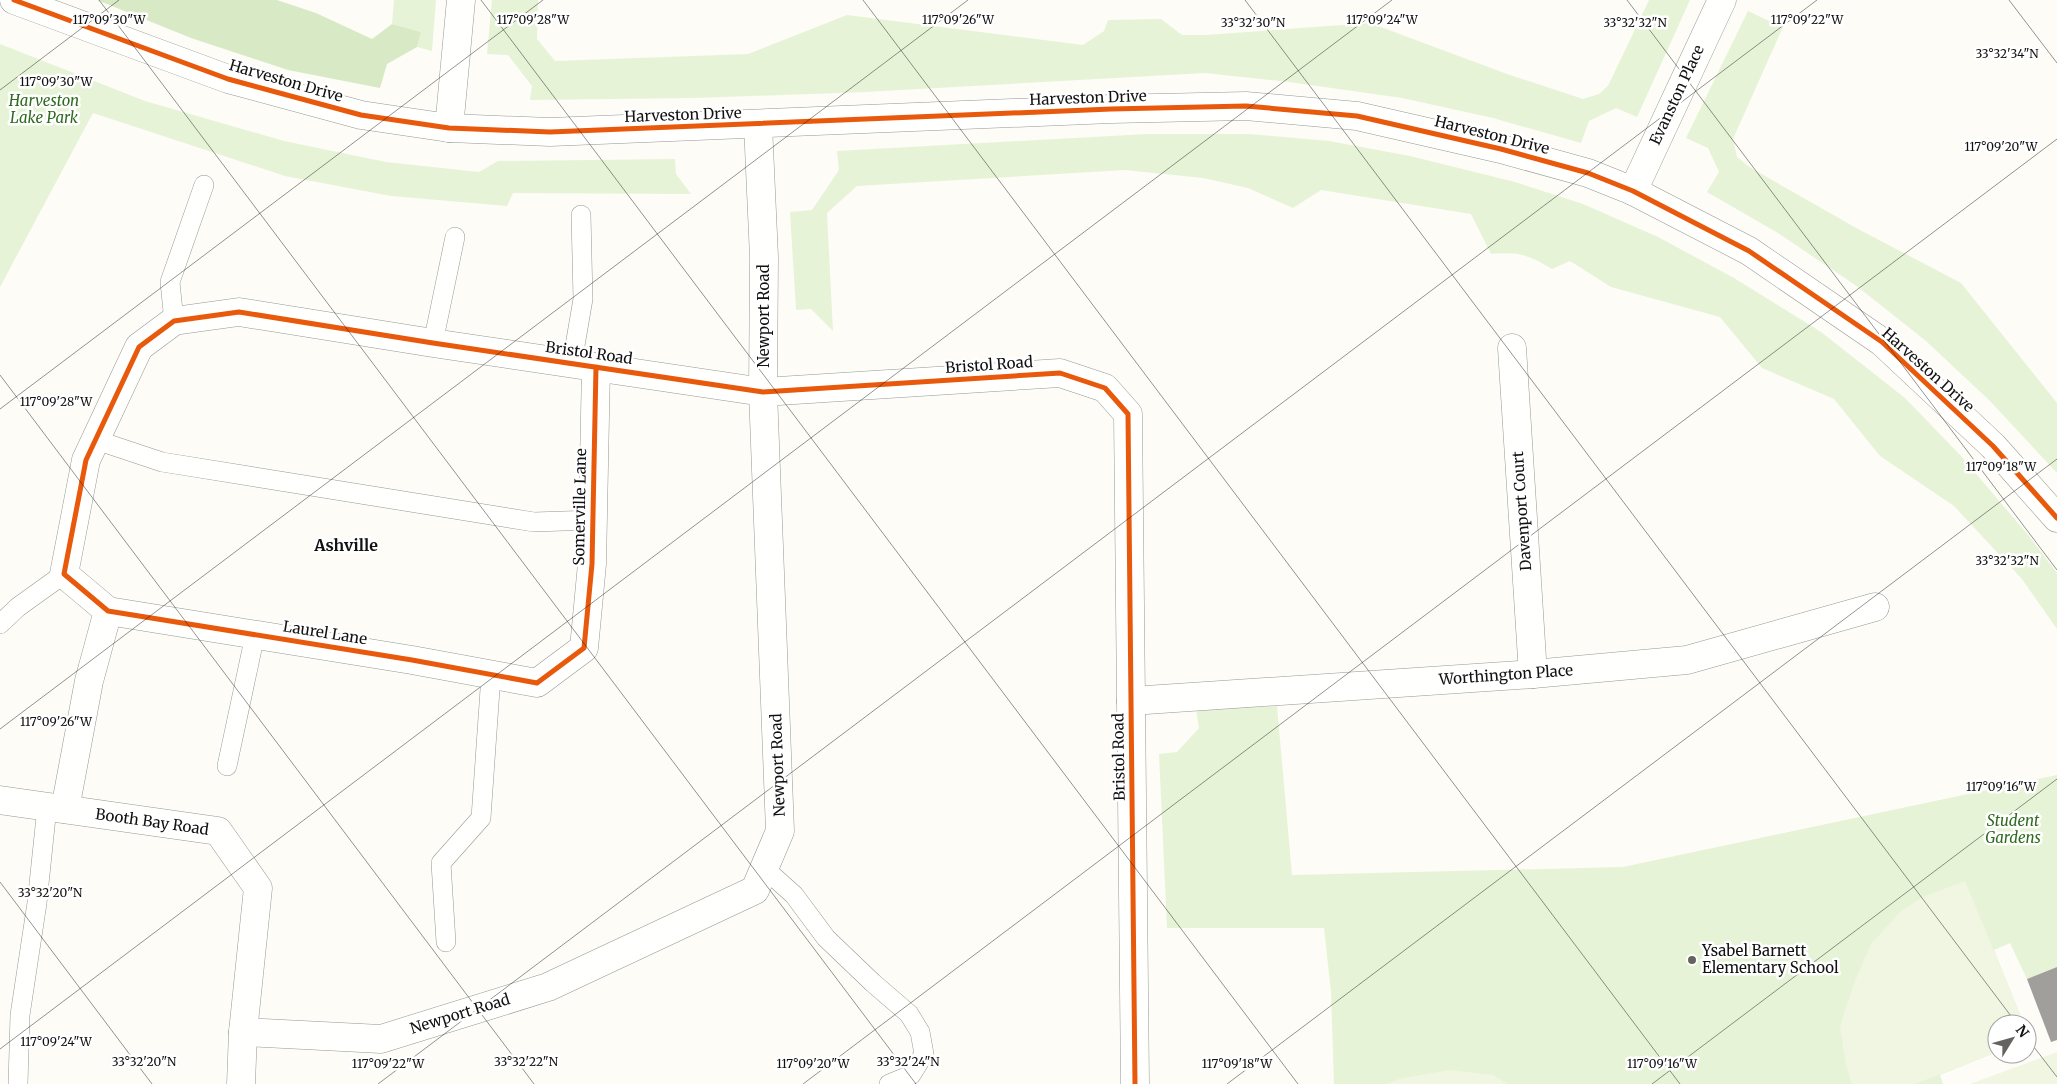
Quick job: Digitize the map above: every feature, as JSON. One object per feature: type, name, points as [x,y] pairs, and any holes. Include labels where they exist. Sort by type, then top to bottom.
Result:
[{"type":"street","name":"Harveston Drive","points":[[14,0],[228,79],[361,115],[449,128],[550,132],[758,125],[1111,109],[1246,106],[1357,116],[1501,149],[1588,173],[1633,191],[1749,251],[1882,342],[1992,446],[2057,518]]},
{"type":"street","points":[[449,128],[461,0]]},
{"type":"street","name":"Evanston Place","points":[[1633,191],[1722,0]]},
{"type":"street","name":"Newport Road","points":[[243,1032],[381,1039],[548,987],[754,890],[780,831],[763,392],[764,257],[758,125]]},
{"type":"street","name":"Bristol Road","points":[[174,321],[238,312],[763,392],[1060,373],[1105,388],[1128,414],[1134,1084]]},
{"type":"street","points":[[56,808],[108,611],[64,574],[86,460],[139,347],[174,321]]},
{"type":"street","name":"Davenport Court","points":[[1512,348],[1533,674]]},
{"type":"street","name":"Somerville Lane","points":[[584,365],[593,520],[592,564],[584,648]]},
{"type":"street","name":"Worthington Place","points":[[1131,701],[1533,674],[1687,660],[1875,607]]},
{"type":"street","name":"Laurel Lane","points":[[108,611],[537,684],[584,648]]},
{"type":"street","name":"Booth Bay Road","points":[[0,800],[218,831],[258,888],[243,1032],[241,1084]]},
{"type":"lane","points":[[174,321],[170,282],[204,185]]},
{"type":"lane","points":[[581,215],[584,365]]},
{"type":"lane","points":[[433,343],[455,236]]},
{"type":"lane","points":[[96,440],[162,462],[534,522],[593,520]]},
{"type":"lane","points":[[0,624],[18,607],[64,574]]},
{"type":"lane","points":[[227,766],[255,635]]},
{"type":"lane","points":[[446,942],[440,863],[481,818],[491,675]]},
{"type":"lane","points":[[18,1084],[20,1015],[56,808]]},
{"type":"lane","points":[[764,868],[794,895],[826,938],[872,984],[909,1014],[920,1032],[924,1054],[911,1075],[889,1084]]},
{"type":"green space","points":[[97,0],[277,0],[316,13],[372,39],[392,24],[421,32],[417,47],[387,64],[380,88],[288,70],[191,38]]},
{"type":"green space","points":[[394,0],[436,0],[432,51],[417,47],[421,32],[392,24]]},
{"type":"green space","points":[[492,0],[538,0],[537,39],[555,61],[748,54],[847,15],[1083,45],[1104,31],[1108,20],[1161,19],[1182,35],[1206,35],[1370,23],[1507,74],[1583,99],[1599,94],[1608,86],[1649,0],[1690,0],[1637,117],[1616,108],[1589,121],[1581,143],[1493,118],[1402,98],[1289,82],[1205,73],[865,92],[695,98],[530,100],[532,86],[508,55],[487,54]]},
{"type":"green space","points":[[1748,11],[1769,21],[1790,11],[1733,139],[1737,157],[1751,168],[1858,229],[1961,283],[2057,403],[2057,473],[1989,400],[1926,341],[1858,287],[1778,233],[1707,192],[1719,172],[1708,148],[1686,138]]},
{"type":"green space","name":"Harveston Lake Park","points":[[0,44],[145,101],[284,141],[386,162],[479,172],[498,161],[675,159],[676,174],[691,194],[513,193],[507,206],[391,196],[285,176],[93,113],[0,287]]},
{"type":"green space","points":[[1147,134],[1249,134],[1329,141],[1410,156],[1515,182],[1583,204],[1658,237],[1734,278],[1821,332],[1905,398],[1961,456],[2029,536],[2057,573],[2057,629],[2022,579],[1954,506],[1880,456],[1834,399],[1762,368],[1720,317],[1611,287],[1570,261],[1552,269],[1523,255],[1509,253],[1491,254],[1471,214],[1321,190],[1293,208],[1248,188],[1203,178],[1125,170],[857,186],[827,213],[833,331],[811,309],[796,310],[790,212],[812,210],[839,170],[837,151]]},
{"type":"green space","name":"Ysabel Barnett Elementary School","points":[[1277,706],[1292,875],[1623,867],[2057,775],[2057,967],[2027,979],[2010,943],[1994,950],[2020,1014],[1987,1014],[1987,1056],[1940,1075],[1943,1084],[1334,1084],[1331,992],[1324,928],[1167,928],[1159,754],[1177,752],[1199,728],[1196,709]]},
{"type":"green space","points":[[1965,881],[2020,1014],[1987,1014],[1987,1056],[1915,1084],[1852,1084],[1846,1065],[1840,1026],[1855,981],[1871,944],[1901,911],[1923,897]]},
{"type":"green space","points":[[2057,1052],[2057,1084],[1970,1084],[2024,1064],[2037,1064],[2037,1059]]},
{"type":"green space","points":[[1449,1070],[1493,1075],[1508,1084],[1387,1084],[1399,1079]]},
{"type":"building","points":[[2057,967],[2057,1040],[2051,1042],[2027,979]]},
{"type":"cycle path","points":[[14,0],[228,79],[361,115],[449,128],[550,132],[1111,109],[1246,106],[1357,116],[1501,149],[1588,173],[1633,191],[1749,251],[1882,342],[1993,446],[2057,518]]},
{"type":"cycle path","points":[[596,367],[592,564],[584,648],[537,683],[412,660],[108,611],[64,574],[86,460],[139,347],[174,321],[239,312],[763,392],[1060,373],[1105,388],[1128,414],[1135,1084]]},
{"type":"place","name":"Ysabel Barnett Elementary School","points":[[1692,960]]},
{"type":"district","name":"Ashville","points":[[346,545]]},
{"type":"park label","name":"Student Gardens","points":[[2013,830]]}]
